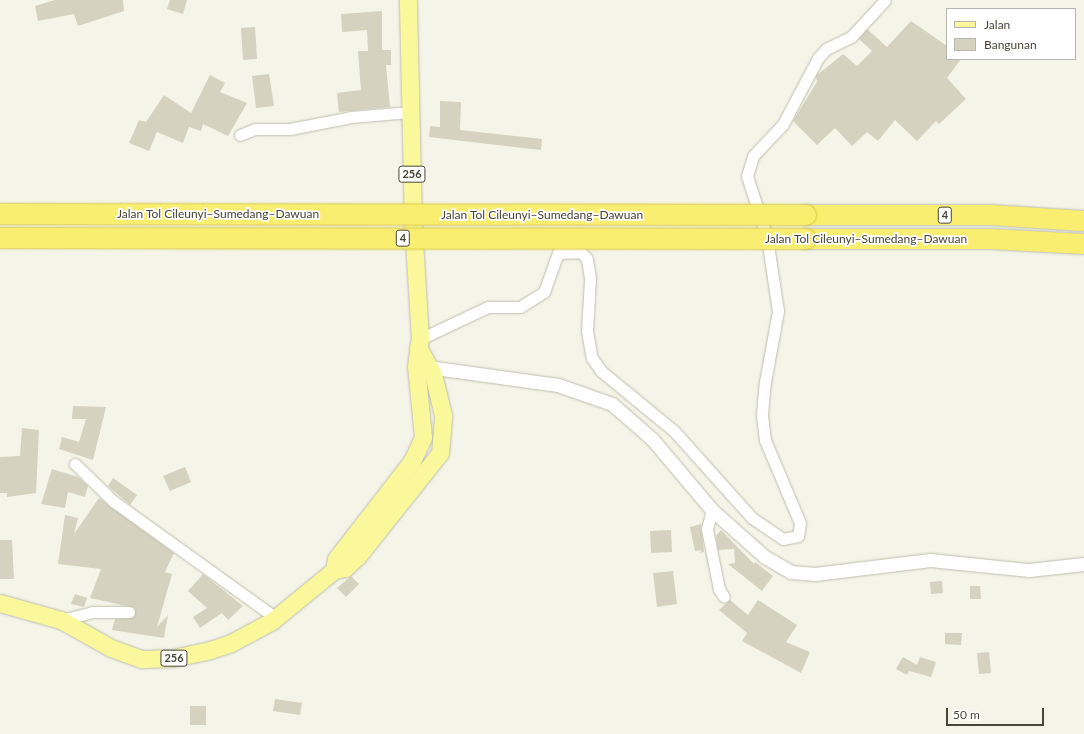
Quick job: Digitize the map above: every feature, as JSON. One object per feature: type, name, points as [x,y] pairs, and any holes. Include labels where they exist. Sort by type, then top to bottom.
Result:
[{"type":"highway","name":"Jalan Tol Cileunyi–Sumedang–Dawuan","points":[[0,214],[991,215],[1084,221]]},
{"type":"highway","name":"Jalan Tol Cileunyi–Sumedang–Dawuan","points":[[0,238],[992,239],[1084,244]]},
{"type":"main road","name":"256","points":[[0,603],[62,620],[111,648],[142,659],[173,658],[210,650],[231,643],[276,618],[334,570],[345,568],[358,556],[412,461],[423,437],[422,366],[419,343],[410,112],[408,0]]},
{"type":"main road","name":"256","points":[[385,508],[424,475],[440,453],[443,415],[422,366]]},
{"type":"street","points":[[419,343],[484,309],[520,307],[544,292],[558,252],[581,252],[587,259],[590,278],[587,331],[592,358],[601,371],[674,431],[752,518],[783,539],[798,536],[800,523],[765,440],[762,414],[765,382],[778,312],[768,238],[747,176],[753,156],[783,124],[818,58],[826,49],[851,37],[885,0]]},
{"type":"street","points":[[240,135],[255,129],[290,129],[410,112]]},
{"type":"street","points":[[422,366],[558,385],[612,404],[652,439],[712,510],[764,557],[801,574],[930,560],[1029,570],[1084,564]]},
{"type":"street","points":[[75,464],[113,501],[276,618]]},
{"type":"street","points":[[712,510],[707,529],[719,589],[724,597]]},
{"type":"street","points":[[62,620],[93,612],[129,612]]},
{"type":"building","points":[[55,0],[123,0],[124,11],[78,26],[74,14],[38,21],[35,6]]},
{"type":"building","points":[[170,0],[187,0],[183,14],[167,9]]},
{"type":"building","points":[[382,11],[382,50],[391,50],[391,65],[386,65],[390,107],[339,112],[337,93],[361,90],[358,51],[368,51],[367,30],[342,32],[341,14]]},
{"type":"building","points":[[911,21],[946,45],[946,60],[960,60],[947,78],[966,99],[939,124],[936,121],[917,141],[895,120],[878,141],[867,132],[852,146],[835,128],[817,145],[793,121],[817,82],[816,76],[843,54],[857,66],[872,51],[859,39],[867,29],[887,47]]},
{"type":"building","points":[[255,27],[257,59],[243,60],[241,28]]},
{"type":"building","points":[[269,74],[274,106],[256,108],[252,76]]},
{"type":"building","points":[[210,75],[225,83],[220,92],[247,103],[228,136],[203,124],[201,131],[189,127],[183,143],[157,132],[149,151],[129,143],[139,120],[146,122],[164,95],[191,113]]},
{"type":"building","points":[[440,101],[461,102],[460,130],[542,139],[541,150],[429,137],[430,126],[440,127]]},
{"type":"building","points":[[73,406],[106,407],[93,460],[59,449],[62,437],[79,442],[86,419],[72,419]]},
{"type":"building","points":[[22,428],[39,430],[36,493],[7,497],[7,493],[0,493],[0,457],[20,456]]},
{"type":"building","points":[[185,467],[191,482],[170,491],[163,476]]},
{"type":"building","points":[[52,469],[78,477],[88,486],[85,497],[68,492],[65,508],[41,504]]},
{"type":"building","points":[[113,478],[137,495],[130,505],[108,486]]},
{"type":"building","points":[[99,498],[174,553],[165,572],[172,574],[157,627],[168,615],[164,638],[112,630],[115,619],[132,618],[135,608],[90,598],[101,569],[58,564],[65,515],[78,518],[74,534]]},
{"type":"building","points":[[701,524],[704,552],[699,553],[702,550],[695,551],[690,527]]},
{"type":"building","points":[[671,530],[672,552],[651,553],[650,531]]},
{"type":"building","points":[[721,530],[754,564],[755,562],[773,576],[762,591],[728,564],[735,563],[734,549],[718,550],[716,536]]},
{"type":"building","points":[[0,540],[12,540],[14,579],[0,579]]},
{"type":"building","points":[[673,571],[677,604],[657,607],[653,573]]},
{"type":"building","points":[[203,574],[243,606],[228,620],[222,613],[200,628],[193,617],[207,608],[188,591]]},
{"type":"building","points":[[351,576],[359,584],[346,597],[337,588]]},
{"type":"building","points":[[942,581],[943,593],[931,594],[930,582]]},
{"type":"building","points":[[970,586],[980,586],[981,599],[970,599]]},
{"type":"building","points":[[75,594],[87,598],[84,607],[71,604]]},
{"type":"building","points":[[730,600],[748,615],[758,600],[797,625],[786,642],[810,652],[801,673],[742,641],[747,633],[719,610]]},
{"type":"building","points":[[945,633],[962,633],[961,645],[945,644]]},
{"type":"building","points":[[989,652],[991,673],[979,674],[977,653]]},
{"type":"building","points":[[903,657],[917,665],[920,657],[936,662],[931,677],[909,671],[907,675],[896,669]]},
{"type":"building","points":[[275,699],[302,703],[300,715],[273,711]]},
{"type":"building","points":[[190,706],[206,706],[206,725],[190,725]]}]
